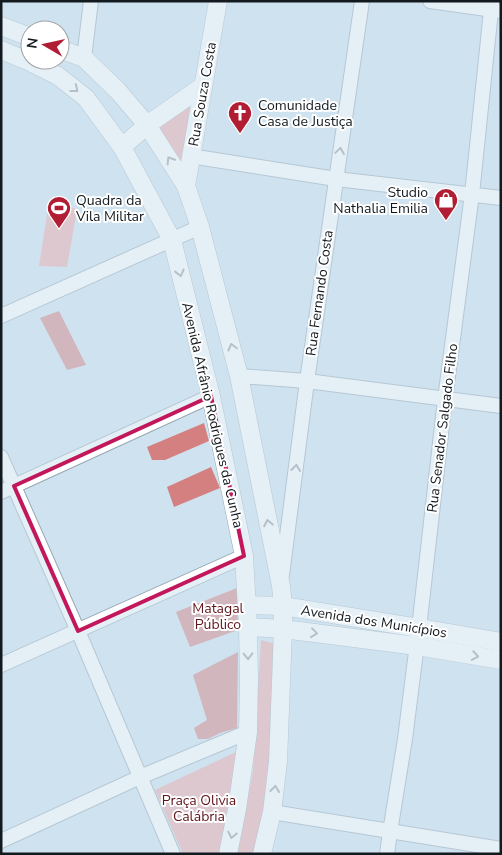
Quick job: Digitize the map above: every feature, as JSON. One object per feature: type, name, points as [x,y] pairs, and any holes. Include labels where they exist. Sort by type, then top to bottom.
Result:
[{"type":"street","points":[[84,58],[91,1]]},
{"type":"street","name":"Rua Souza Costa","points":[[186,186],[218,1]]},
{"type":"street","name":"Rua Fernando Costa","points":[[281,586],[307,381],[362,1]]},
{"type":"street","points":[[430,1],[495,7]]},
{"type":"street","name":"Rua Senador Salgado Filho","points":[[387,854],[420,628],[444,399],[495,7]]},
{"type":"street","points":[[1,26],[20,33]]},
{"type":"street","name":"Avenida Afrânio Rodrigues da Cunha","points":[[1,50],[58,76],[86,98],[122,147],[172,240],[211,396],[244,556],[248,627],[248,732],[237,809],[228,854]]},
{"type":"street","points":[[70,53],[84,58],[118,91],[148,125],[186,186],[200,227],[239,376],[281,586],[283,606],[278,762],[272,812],[262,854]]},
{"type":"street","points":[[122,147],[148,125],[203,86]]},
{"type":"street","points":[[190,156],[336,179],[501,198]]},
{"type":"street","points":[[1,316],[200,227]]},
{"type":"street","points":[[239,376],[307,381],[501,406]]},
{"type":"street","points":[[7,489],[211,396]]},
{"type":"street","points":[[1,457],[7,489],[78,631],[173,854]]},
{"type":"street","points":[[1,665],[244,556]]},
{"type":"street","name":"Avenida dos Municípios","points":[[247,605],[283,606],[501,642]]},
{"type":"street","name":"Avenida dos Municípios","points":[[248,627],[283,629],[417,646],[501,660]]},
{"type":"street","points":[[1,841],[140,777],[248,732]]},
{"type":"street","points":[[272,812],[501,849]]},
{"type":"highlighted area","points":[[211,396],[244,556],[78,631],[14,486]]},
{"type":"green space","points":[[192,97],[185,179],[150,126]]},
{"type":"green space","name":"Quadra da Vila Militar","points":[[49,202],[77,209],[67,267],[39,266]]},
{"type":"green space","points":[[59,311],[86,365],[67,370],[40,318]]},
{"type":"green space","points":[[204,423],[209,441],[165,460],[152,460],[147,447]]},
{"type":"green space","points":[[211,467],[220,488],[174,507],[167,487]]},
{"type":"green space","name":"Matagal Público","points":[[237,588],[238,630],[190,647],[176,612]]},
{"type":"green space","points":[[261,640],[276,644],[268,797],[256,854],[237,854],[253,771]]},
{"type":"green space","points":[[238,652],[237,728],[208,739],[198,739],[194,728],[207,720],[193,675]]},
{"type":"green space","name":"Praça Olivia Calábria","points":[[236,752],[239,755],[222,854],[183,854],[155,790]]},
{"type":"place","name":"Comunidade Casa de Justiça","points":[[240,134]]},
{"type":"place","name":"Studio Nathalia Emilia","points":[[446,221]]},
{"type":"place","name":"Quadra da Vila Militar","points":[[59,229]]}]
